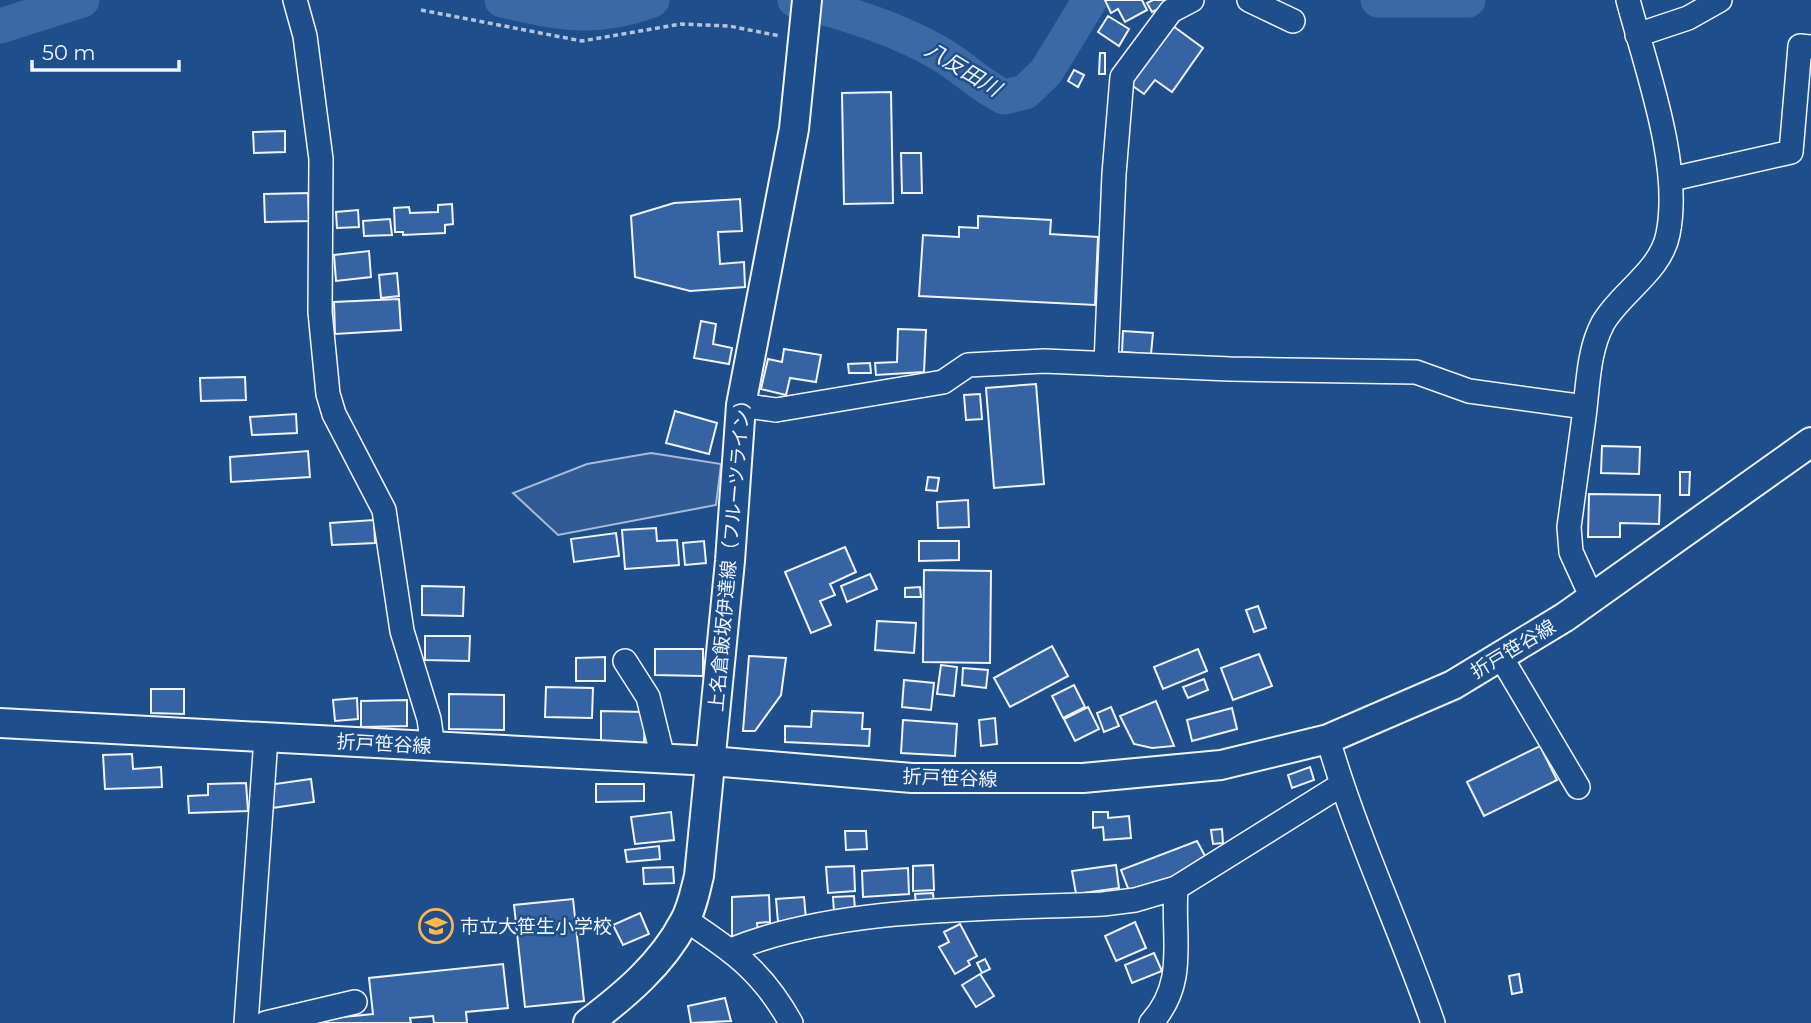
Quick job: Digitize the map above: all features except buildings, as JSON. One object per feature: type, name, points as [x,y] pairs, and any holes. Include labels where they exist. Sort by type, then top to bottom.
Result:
[{"type":"main road","name":"上名倉飯坂伊達線（フルーツライン）","points":[[588,1023],[642,978],[663,956],[685,920],[699,876],[741,405],[794,129],[805,19]]},
{"type":"main road","name":"折戸笹谷線","points":[[0,723],[663,758],[912,778],[1083,778],[1222,765],[1328,739],[1453,685],[1592,598],[1811,442]]},
{"type":"street","points":[[295,0],[310,68],[321,159],[320,312],[328,394],[334,414],[384,510],[402,631],[429,719],[433,747]]},
{"type":"street","points":[[1106,364],[1114,161],[1122,77],[1171,11],[1192,0]]},
{"type":"street","points":[[1249,0],[1293,21]]},
{"type":"street","points":[[1592,598],[1571,552],[1569,527],[1591,356],[1603,324],[1655,261],[1668,237],[1672,179],[1628,0]]},
{"type":"street","points":[[1637,35],[1688,18],[1720,0]]},
{"type":"street","points":[[1672,179],[1791,152],[1800,46],[1811,47]]},
{"type":"street","points":[[741,405],[776,410],[943,382],[968,365],[1044,361],[1416,372],[1469,391],[1585,407]]},
{"type":"street","points":[[1501,657],[1578,787]]},
{"type":"street","points":[[625,660],[648,696],[663,758]]},
{"type":"street","points":[[246,1023],[266,738]]},
{"type":"street","points":[[1328,739],[1341,785],[1433,1023]]},
{"type":"street","points":[[731,950],[752,941],[844,919],[1135,900],[1175,888],[1341,785]]},
{"type":"street","points":[[1152,1023],[1165,1008],[1175,982],[1175,888]]},
{"type":"street","points":[[685,920],[731,950],[762,978],[791,1023]]},
{"type":"street","points":[[267,1023],[355,1002]]},
{"type":"path","points":[[421,10],[582,41],[681,24],[729,26],[805,19]]},
{"type":"shaded area","points":[[651,453],[721,464],[716,505],[558,535],[513,493],[587,464]]},
{"type":"waterway","name":"八反田川","points":[[0,26],[82,0]]},
{"type":"waterway","name":"八反田川","points":[[502,0],[577,13],[613,11],[652,0]]},
{"type":"waterway","name":"八反田川","points":[[795,0],[850,15],[903,35],[946,57],[1004,97],[1025,92],[1046,72],[1090,0]]},
{"type":"waterway","name":"八反田川","points":[[1378,0],[1468,0]]},
{"type":"place","name":"市立大笹生小学校","points":[[436,926]]}]
